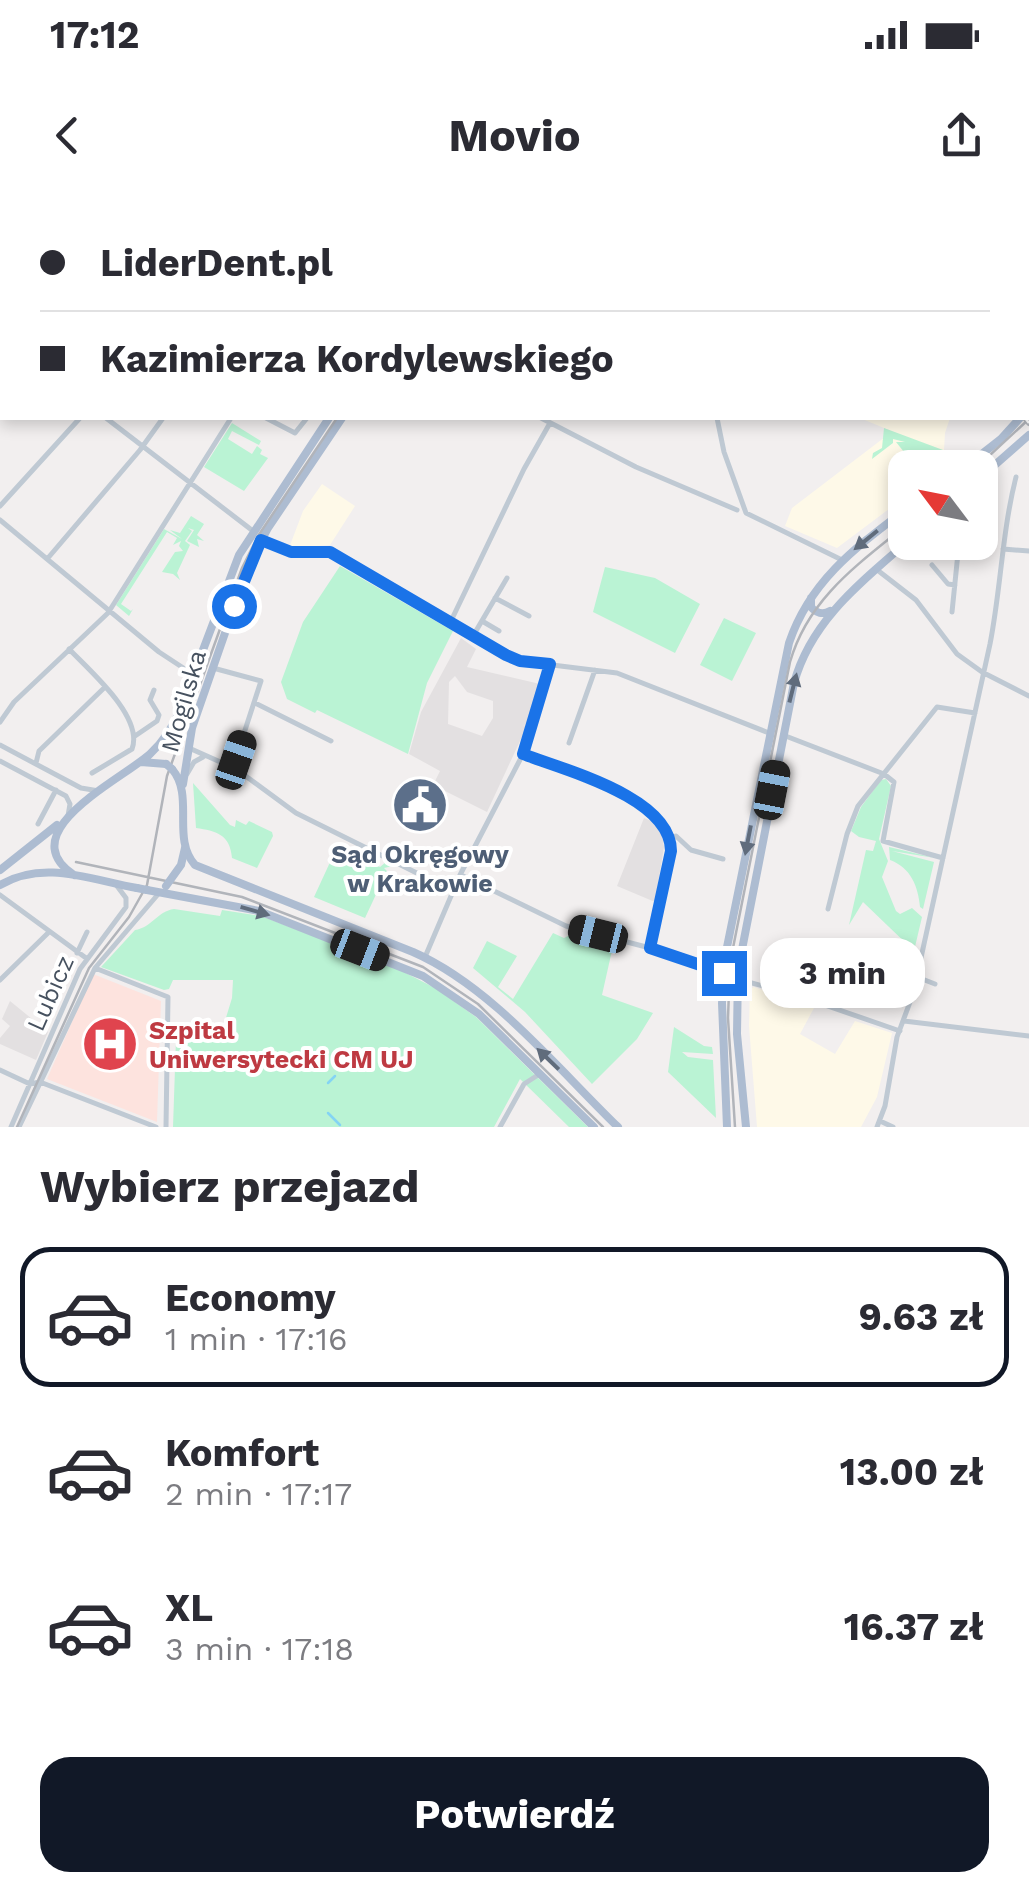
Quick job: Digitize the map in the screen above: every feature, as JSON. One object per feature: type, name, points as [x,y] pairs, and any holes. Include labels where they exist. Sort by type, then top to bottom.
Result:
[{"type":"main road","name":"Mogilska","points":[[138,763],[170,730],[233,568],[253,531],[328,420]]},
{"type":"main road","name":"Mogilska","points":[[183,786],[188,743],[244,578],[261,540],[341,420]]},
{"type":"main road","points":[[987,450],[1018,420]]},
{"type":"main road","points":[[998,462],[1029,435]]},
{"type":"main road","points":[[727,1127],[724,973],[789,643],[814,590],[842,560],[888,523]]},
{"type":"main road","points":[[746,1127],[737,980],[800,664],[813,638],[837,606],[888,558]]},
{"type":"main road","points":[[814,590],[810,603],[814,610],[824,614],[837,606]]},
{"type":"main road","points":[[0,870],[70,811],[138,763],[154,761],[169,766],[183,786],[185,848],[181,865],[163,889]]},
{"type":"main road","points":[[70,811],[57,830],[53,848],[60,864],[74,875]]},
{"type":"main road","points":[[185,848],[195,865],[425,958],[459,977],[484,996],[618,1127]]},
{"type":"main road","points":[[0,885],[40,870],[142,889],[163,889],[259,911],[412,970],[469,1006],[594,1127]]},
{"type":"main road","points":[[732,919],[739,913],[746,920]]},
{"type":"main road","points":[[724,1035],[732,1042],[738,1034]]},
{"type":"street","points":[[0,506],[78,420]]},
{"type":"street","points":[[109,420],[253,531]]},
{"type":"street","points":[[48,558],[162,420]]},
{"type":"street","points":[[0,722],[3,708],[110,610],[230,420]]},
{"type":"street","points":[[270,420],[295,434],[306,420]]},
{"type":"street","points":[[545,420],[636,467],[742,510],[842,560]]},
{"type":"street","points":[[718,420],[742,510]]},
{"type":"street","points":[[450,623],[524,468],[550,423]]},
{"type":"street","points":[[893,1127],[878,1124],[917,977],[995,620],[1004,526],[1016,477]]},
{"type":"street","points":[[0,520],[159,652],[194,674]]},
{"type":"street","points":[[261,540],[291,552],[330,552],[520,661],[617,673],[769,733]]},
{"type":"street","points":[[1003,550],[1029,552]]},
{"type":"street","points":[[952,612],[957,560]]},
{"type":"street","points":[[932,565],[948,584],[955,586]]},
{"type":"street","points":[[876,569],[909,593],[957,654],[1027,695],[1029,686]]},
{"type":"street","points":[[473,636],[507,578]]},
{"type":"street","points":[[496,598],[529,616]]},
{"type":"street","points":[[482,621],[499,631]]},
{"type":"street","points":[[70,649],[122,706],[136,744],[92,773]]},
{"type":"street","points":[[425,958],[460,875],[523,754],[550,664]]},
{"type":"street","points":[[213,668],[261,681],[233,766]]},
{"type":"street","points":[[569,743],[596,670]]},
{"type":"street","points":[[38,765],[35,759],[39,751],[105,686]]},
{"type":"street","points":[[134,736],[157,721],[159,714],[150,700],[154,690]]},
{"type":"street","points":[[255,703],[330,741]]},
{"type":"street","points":[[828,909],[858,806],[936,707],[975,712]]},
{"type":"street","points":[[783,735],[884,774],[894,782],[882,841],[943,858]]},
{"type":"street","points":[[188,743],[191,750],[233,766],[284,806],[453,891]]},
{"type":"street","points":[[2,745],[78,786],[102,790]]},
{"type":"street","points":[[523,754],[630,797],[657,817],[671,839],[650,948]]},
{"type":"street","points":[[183,786],[194,762],[206,757]]},
{"type":"street","points":[[0,761],[68,798],[70,811]]},
{"type":"street","points":[[38,824],[56,790]]},
{"type":"street","points":[[671,839],[676,836],[691,850],[723,859]]},
{"type":"street","points":[[460,875],[566,926],[724,973]]},
{"type":"street","name":"Lubicz","points":[[11,1127],[86,958],[126,907],[126,898],[115,884]]},
{"type":"street","points":[[0,885],[0,895],[86,958]]},
{"type":"street","name":"Lubicz","points":[[19,1127],[94,968],[163,889]]},
{"type":"street","points":[[0,980],[49,932]]},
{"type":"street","points":[[77,953],[87,932]]},
{"type":"street","points":[[94,968],[168,997],[166,1127]]},
{"type":"street","points":[[917,977],[935,984]]},
{"type":"street","points":[[737,980],[900,1031]]},
{"type":"street","points":[[904,1020],[1029,1036]]},
{"type":"street","points":[[0,1070],[156,1127]]},
{"type":"street","points":[[500,1127],[527,1079],[542,1075]]},
{"type":"shaded area","points":[[865,420],[949,420],[944,450],[888,450],[888,510],[837,548],[785,526],[792,508],[885,437],[896,433]]},
{"type":"shaded area","points":[[322,484],[355,506],[330,545],[289,548],[303,511]]},
{"type":"shaded area","points":[[461,638],[476,649],[467,667],[540,684],[529,724],[523,725],[527,726],[487,812],[433,785],[440,771],[409,754],[421,712]],"holes":[[[455,676],[467,692],[493,701],[493,718],[482,736],[448,724],[449,682]]]},
{"type":"shaded area","points":[[644,818],[654,822],[664,847],[655,902],[617,886]]},
{"type":"shaded area","name":"Szpital Uniwersytecki CM UJ","points":[[93,974],[161,1001],[157,1122],[47,1079]]},
{"type":"shaded area","points":[[754,987],[814,1008],[800,1034],[835,1054],[855,1021],[892,1033],[877,1097],[861,1127],[757,1127],[749,1026],[750,989]]},
{"type":"shaded area","points":[[10,1001],[48,1032],[36,1060],[0,1044],[10,1026],[2,1019]]},
{"type":"green space","points":[[232,423],[261,441],[259,445],[232,431],[228,439],[252,454],[257,446],[262,450],[260,454],[268,458],[244,491],[204,467]]},
{"type":"green space","points":[[884,428],[943,450],[902,450],[896,442],[905,442],[893,439],[872,459],[873,453],[882,448]]},
{"type":"green space","points":[[191,516],[204,524],[197,535],[204,541],[197,539],[199,547],[187,541],[194,530],[188,528],[192,531],[185,541],[190,545],[177,573],[180,580],[162,572],[175,552],[183,551],[181,541],[173,545],[177,538],[167,532],[121,604],[133,609],[129,616],[116,605],[164,529],[182,539],[170,530],[180,533]]},
{"type":"green space","points":[[340,566],[453,631],[427,683],[408,754],[287,699],[281,682],[303,622]]},
{"type":"green space","points":[[605,567],[655,578],[700,604],[675,653],[593,612]]},
{"type":"green space","points":[[724,618],[756,633],[732,681],[700,665]]},
{"type":"green space","points":[[886,779],[891,786],[879,839],[888,861],[882,877],[896,911],[900,914],[912,908],[922,917],[914,951],[863,902],[849,925],[866,850],[873,851],[876,841],[851,831],[861,807],[881,780]]},
{"type":"green space","points":[[193,783],[230,825],[235,827],[236,820],[246,825],[249,821],[272,832],[257,868],[232,858],[221,835],[196,828]]},
{"type":"green space","points":[[338,845],[380,867],[387,861],[393,866],[384,868],[387,871],[365,918],[314,897]]},
{"type":"green space","points":[[889,847],[935,858],[892,851],[934,862],[923,909],[912,879],[890,860]]},
{"type":"green space","points":[[174,909],[220,916],[222,910],[261,916],[394,967],[435,988],[476,1017],[588,1127],[569,1127],[520,1079],[494,1127],[173,1127],[176,1039],[191,1038],[191,1033],[221,1034],[233,980],[173,980],[169,989],[164,990],[101,967],[135,930]]},
{"type":"green space","points":[[553,933],[613,946],[602,995],[653,1013],[637,1039],[592,1084],[525,1012],[473,968],[487,941],[517,956],[498,987],[513,999]]},
{"type":"green space","points":[[674,1027],[712,1047],[713,1054],[682,1052],[688,1057],[713,1060],[716,1118],[668,1072]]},
{"type":"waterway","points":[[328,1083],[335,1076]]},
{"type":"waterway","points":[[328,1113],[340,1125]]},
{"type":"tram line","points":[[17,1127],[89,968],[129,917],[147,885],[167,776],[242,568],[258,536],[336,420]]},
{"type":"tram line","points":[[995,450],[1028,420]]},
{"type":"tram line","points":[[735,1127],[728,1018],[730,963],[790,662],[798,640],[822,602],[888,540]]},
{"type":"tram line","points":[[76,862],[242,897],[423,967],[478,1004],[603,1127]]},
{"type":"place","name":"Sąd Okręgowy w Krakowie","points":[[420,805]]},
{"type":"place","name":"Szpital Uniwersytecki CM UJ","points":[[110,1044]]},
{"type":"route","points":[[234,606],[261,540],[291,552],[334,554],[506,655],[520,661],[550,664],[523,754],[630,797],[657,817],[671,839],[671,851],[650,948],[724,973]]}]
